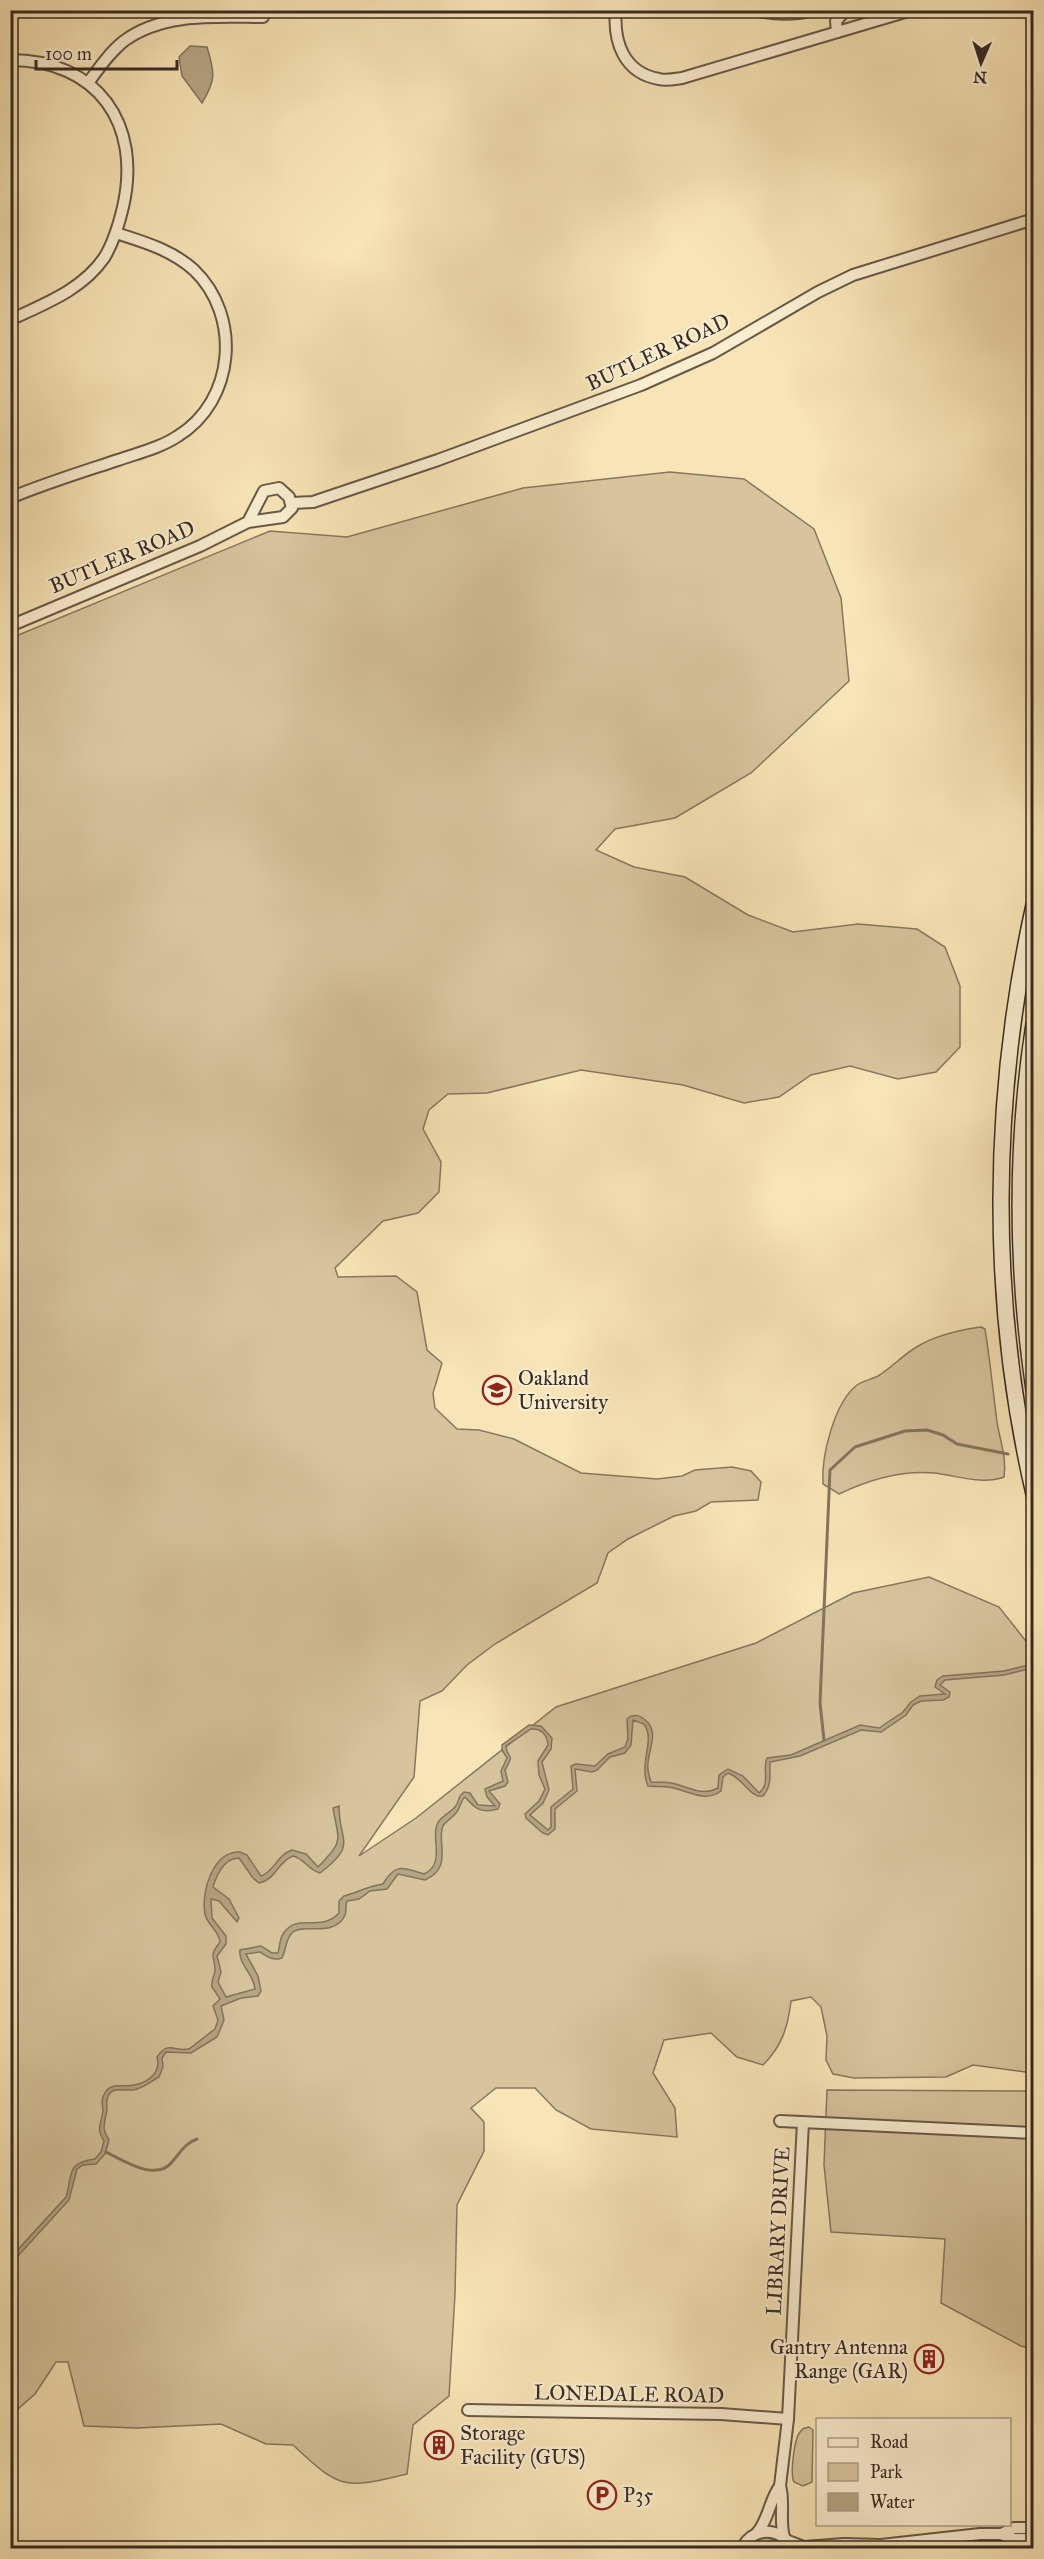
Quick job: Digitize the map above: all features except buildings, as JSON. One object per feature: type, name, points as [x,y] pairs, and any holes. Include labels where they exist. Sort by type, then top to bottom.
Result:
[{"type":"main road","points":[[1034,905],[1011,1026],[1000,1196],[1006,1324],[1013,1383],[1034,1494]]},
{"type":"main road","points":[[1034,1024],[1023,1124],[1020,1239],[1024,1307],[1034,1390]]},
{"type":"street","points":[[616,10],[615,37],[625,58],[640,73],[659,80],[682,78],[912,10]]},
{"type":"street","points":[[753,10],[775,14],[799,14],[814,10]]},
{"type":"street","points":[[837,32],[836,21],[846,10]]},
{"type":"street","points":[[88,83],[117,47],[149,26],[188,19],[263,17]]},
{"type":"street","points":[[10,60],[40,62],[72,73],[88,83],[114,112],[127,150],[128,178],[116,233],[104,258],[79,284],[57,298],[10,320]]},
{"type":"street","name":"BUTLER ROAD","points":[[10,626],[200,546],[248,522],[283,517],[290,512],[292,503],[313,502],[603,400],[713,353],[818,292],[853,275],[1034,219]]},
{"type":"street","points":[[10,498],[169,441],[195,422],[208,406],[219,385],[225,360],[225,332],[220,310],[210,289],[195,271],[172,254],[116,233]]},
{"type":"street","points":[[248,522],[264,490],[279,488],[292,503]]},
{"type":"street","points":[[780,2121],[1034,2133]]},
{"type":"street","name":"LIBRARY DRIVE","points":[[788,2542],[780,2524],[783,2496],[780,2486],[788,2419],[803,2122]]},
{"type":"street","name":"LONEDALE ROAD","points":[[468,2410],[668,2413],[788,2419]]},
{"type":"street","name":"LIBRARY DRIVE","points":[[742,2548],[768,2518],[774,2495],[780,2486]]},
{"type":"street","points":[[1001,2534],[1014,2528],[1034,2528]]},
{"type":"street","points":[[756,2534],[771,2532],[788,2542],[804,2547],[844,2544],[881,2545]]},
{"type":"street","points":[[868,2548],[980,2534],[1001,2534],[1014,2539],[1034,2539]]},
{"type":"green space","name":"Oakland University","points":[[670,472],[744,479],[814,529],[841,598],[849,681],[751,773],[675,818],[615,829],[596,850],[634,867],[685,877],[748,915],[793,932],[858,924],[917,929],[945,947],[960,986],[960,1047],[936,1072],[898,1079],[850,1066],[811,1075],[779,1097],[744,1103],[683,1085],[581,1070],[487,1093],[448,1094],[429,1110],[423,1129],[441,1162],[439,1192],[418,1213],[383,1221],[335,1268],[338,1277],[396,1276],[417,1292],[427,1350],[442,1363],[433,1393],[435,1408],[457,1429],[479,1430],[514,1439],[581,1473],[657,1479],[682,1476],[695,1470],[732,1467],[751,1471],[761,1482],[758,1500],[711,1502],[696,1511],[674,1516],[628,1539],[608,1553],[597,1583],[495,1644],[467,1665],[442,1691],[420,1701],[414,1777],[359,1856],[416,1818],[556,1707],[756,1643],[853,1593],[929,1577],[999,1607],[1033,1650],[1033,2073],[973,2065],[946,2077],[854,2078],[833,2074],[826,2060],[827,2036],[821,2007],[811,1997],[791,2001],[783,2036],[775,2051],[763,2065],[737,2057],[711,2033],[664,2040],[653,2073],[675,2108],[677,2137],[591,2129],[556,2110],[535,2088],[496,2088],[471,2108],[484,2122],[484,2151],[457,2205],[449,2396],[413,2425],[407,2474],[369,2482],[344,2482],[322,2471],[293,2445],[266,2444],[221,2424],[137,2428],[84,2426],[68,2362],[56,2362],[35,2394],[11,2415],[11,638],[270,531],[347,537],[523,488]]},
{"type":"green space","points":[[981,1327],[985,1329],[987,1341],[997,1422],[1004,1456],[1004,1477],[979,1480],[935,1473],[910,1473],[873,1480],[839,1494],[823,1484],[824,1460],[831,1431],[842,1404],[857,1385],[878,1376],[923,1343],[939,1336]]},
{"type":"green space","points":[[827,2090],[1033,2091],[1033,2349],[1021,2346],[941,2303],[945,2239],[831,2232],[824,2165]]},
{"type":"green space","points":[[809,2427],[813,2430],[812,2482],[803,2486],[794,2482],[793,2457],[800,2432]]},
{"type":"green space","points":[[765,2537],[778,2541],[784,2548],[749,2548],[753,2543]]},
{"type":"water","points":[[190,46],[207,47],[212,63],[212,82],[202,103],[182,76],[179,57]]},
{"type":"water","points":[[1033,1664],[1033,1668],[1004,1675],[945,1680],[940,1685],[950,1692],[949,1697],[943,1700],[921,1701],[913,1705],[906,1715],[881,1732],[861,1730],[800,1756],[770,1762],[769,1783],[763,1796],[755,1794],[728,1773],[723,1777],[721,1791],[715,1795],[702,1796],[675,1788],[648,1786],[645,1777],[647,1731],[644,1724],[633,1720],[631,1745],[625,1753],[610,1757],[592,1772],[575,1769],[577,1791],[555,1809],[555,1829],[548,1835],[526,1818],[525,1814],[539,1801],[545,1789],[539,1775],[538,1761],[548,1745],[541,1731],[531,1729],[506,1746],[510,1758],[505,1770],[508,1782],[505,1786],[489,1791],[500,1804],[498,1809],[487,1811],[478,1809],[465,1797],[458,1811],[443,1826],[441,1832],[442,1861],[434,1875],[425,1880],[398,1874],[387,1889],[370,1891],[359,1899],[347,1901],[345,1915],[334,1926],[293,1932],[282,1958],[273,1959],[260,1952],[246,1954],[258,1976],[261,1991],[258,1996],[241,1998],[221,2006],[224,2020],[217,2037],[191,2053],[166,2052],[162,2058],[163,2067],[159,2077],[143,2087],[117,2090],[108,2095],[104,2130],[109,2140],[105,2154],[96,2164],[83,2165],[77,2169],[69,2200],[16,2258],[11,2277],[12,2256],[66,2197],[74,2167],[95,2159],[101,2152],[104,2141],[100,2133],[102,2099],[109,2088],[134,2085],[149,2079],[156,2072],[157,2057],[161,2052],[168,2048],[189,2049],[215,2029],[218,2020],[213,2006],[220,1999],[212,1987],[215,1971],[213,1956],[220,1942],[218,1934],[206,1918],[205,1894],[216,1865],[231,1853],[240,1852],[247,1855],[261,1876],[292,1850],[306,1854],[318,1867],[338,1841],[333,1808],[339,1806],[343,1849],[339,1856],[320,1873],[293,1856],[283,1862],[269,1878],[259,1883],[239,1858],[229,1861],[219,1872],[213,1887],[229,1899],[239,1918],[237,1922],[219,1901],[211,1899],[212,1918],[226,1936],[226,1944],[217,1956],[221,1972],[218,1982],[226,1997],[255,1989],[241,1960],[240,1950],[261,1946],[272,1953],[278,1953],[282,1936],[289,1927],[295,1924],[324,1922],[331,1919],[339,1913],[339,1901],[344,1896],[383,1884],[392,1872],[400,1868],[424,1874],[430,1870],[436,1859],[435,1834],[439,1821],[455,1807],[464,1792],[470,1793],[478,1805],[495,1806],[487,1797],[485,1789],[503,1781],[501,1771],[507,1758],[502,1745],[529,1725],[541,1726],[552,1738],[551,1749],[542,1762],[549,1790],[543,1803],[530,1815],[548,1830],[551,1827],[551,1807],[573,1789],[571,1766],[576,1764],[595,1766],[608,1754],[625,1747],[628,1739],[627,1719],[631,1716],[642,1718],[652,1729],[648,1765],[651,1782],[671,1783],[700,1791],[712,1790],[718,1788],[719,1775],[728,1769],[743,1776],[759,1793],[765,1785],[767,1758],[791,1755],[860,1725],[879,1728],[903,1712],[920,1696],[945,1694],[935,1687],[937,1680],[943,1676],[1004,1671]]},
{"type":"waterway","points":[[824,1740],[820,1703],[830,1470],[855,1447],[905,1431],[927,1430],[943,1435],[957,1444],[1008,1454]]},
{"type":"waterway","points":[[106,2152],[140,2168],[157,2170],[165,2168],[186,2146],[197,2139]]},
{"type":"place","name":"Oakland University","points":[[497,1390]]},
{"type":"place","name":"Gantry Antenna Range (GAR)","points":[[929,2359]]},
{"type":"place","name":"Storage Facility (GUS)","points":[[439,2445]]},
{"type":"place","name":"P35","points":[[602,2495]]}]
